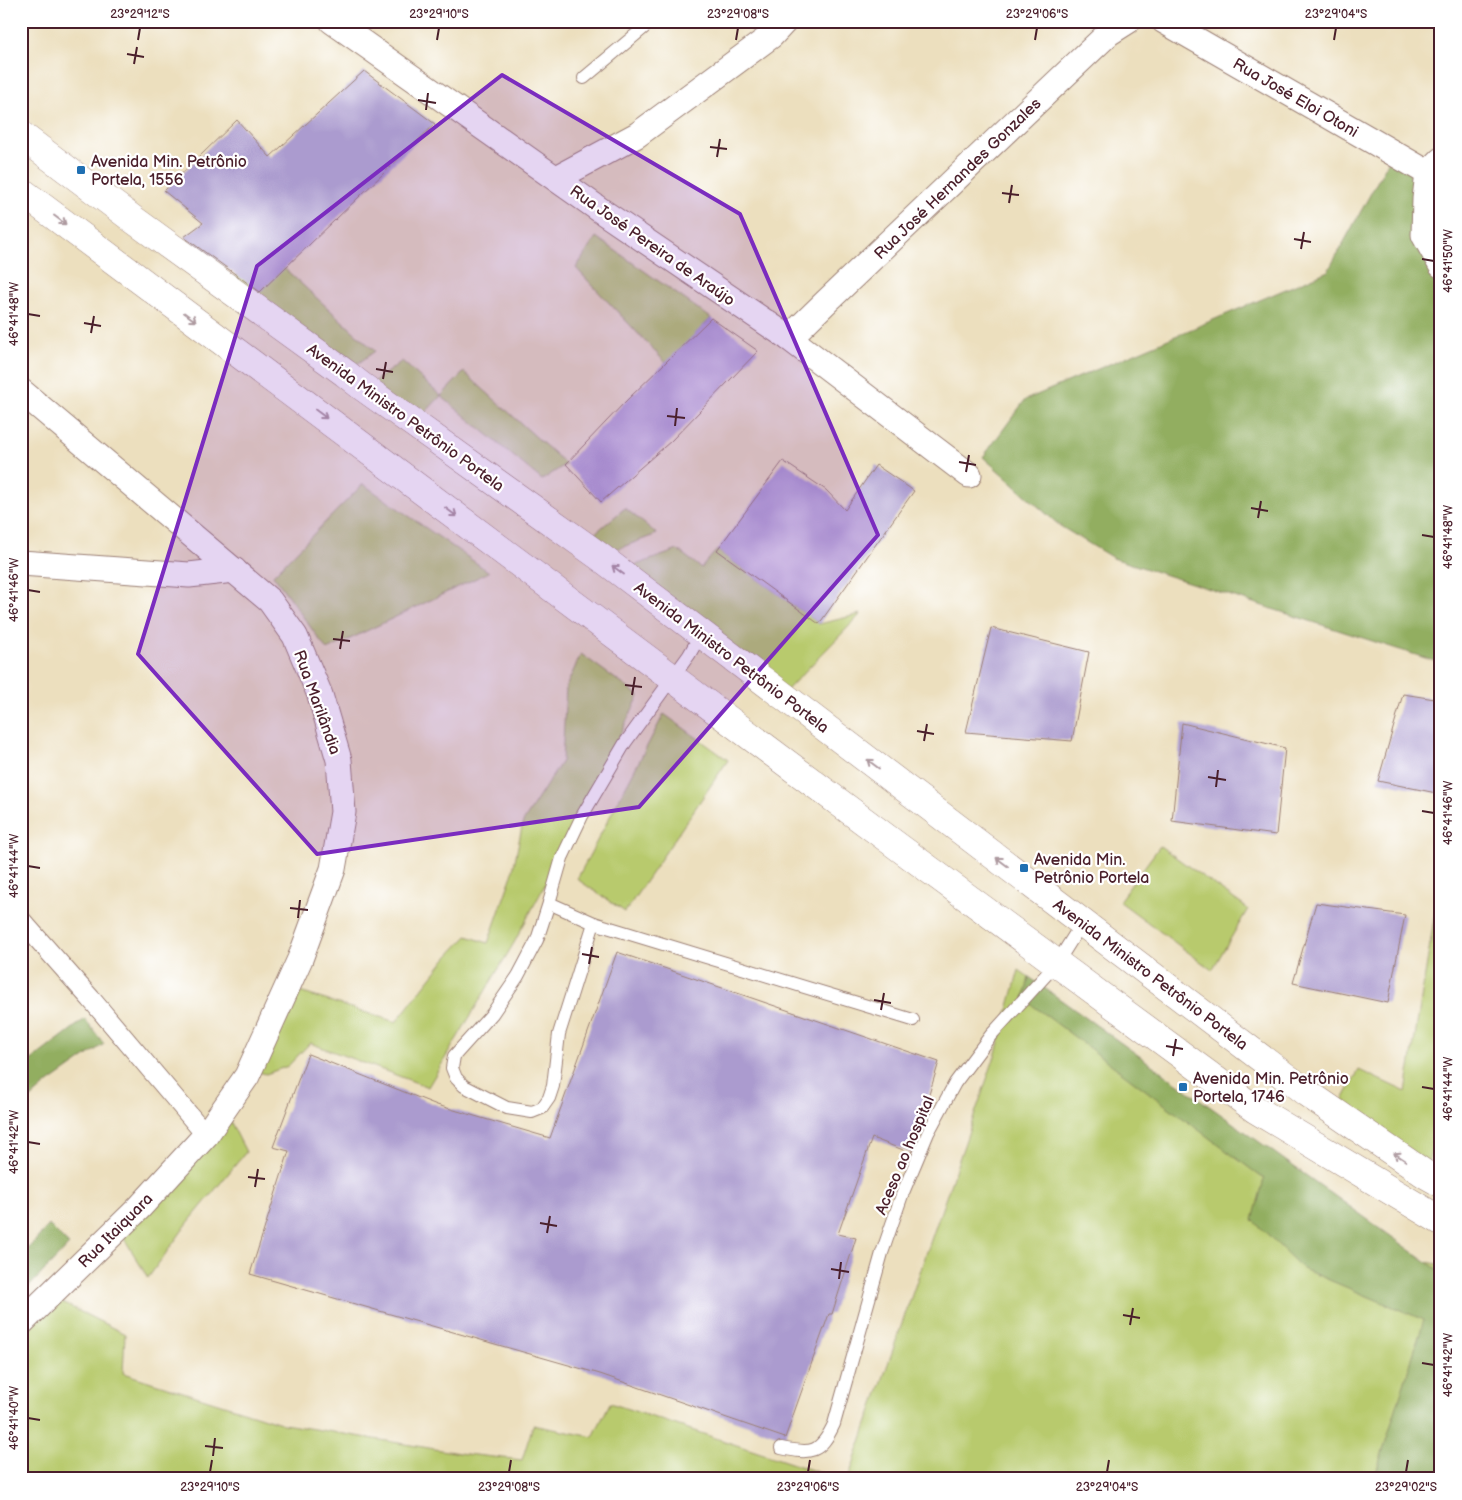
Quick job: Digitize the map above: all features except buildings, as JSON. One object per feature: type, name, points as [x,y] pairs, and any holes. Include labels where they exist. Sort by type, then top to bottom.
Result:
[{"type":"street","name":"Rua José Pereira de Araújo","points":[[332,21],[603,212],[790,338],[969,475]]},
{"type":"street","points":[[556,178],[636,135],[771,36],[785,21]]},
{"type":"street","name":"Rua José Hernandes Gonzales","points":[[790,338],[1109,33],[1128,21]]},
{"type":"street","name":"Rua José Eloi Otoni","points":[[1164,21],[1434,167]]},
{"type":"street","name":"Avenida Ministro Petrônio Portela","points":[[21,135],[360,385],[599,556],[1307,1093],[1441,1183]]},
{"type":"street","points":[[1434,167],[1425,199],[1424,235],[1441,266]]},
{"type":"street","points":[[21,191],[900,848],[1255,1109],[1441,1221]]},
{"type":"street","name":"Rua Marilândia","points":[[21,391],[270,601],[294,636],[320,696],[340,760],[343,812],[333,869],[300,959],[248,1076],[206,1135]]},
{"type":"street","points":[[21,563],[189,574],[234,570]]},
{"type":"street","points":[[21,920],[91,999],[206,1135]]},
{"type":"street","name":"Rua Itaiquara","points":[[21,1323],[139,1208],[206,1135]]},
{"type":"lane","points":[[584,78],[652,21]]},
{"type":"lane","points":[[594,923],[559,1034],[553,1086],[549,1098],[542,1108],[532,1112],[507,1108],[464,1086],[456,1078],[452,1068],[454,1056],[492,1014],[518,976],[536,940],[562,858],[582,816],[625,743],[689,655],[701,634]]},
{"type":"lane","points":[[549,903],[594,923],[914,1020]]},
{"type":"lane","name":"Aceso ao hospital","points":[[781,1448],[799,1452],[816,1449],[827,1438],[834,1424],[882,1253],[902,1195],[928,1133],[960,1076],[991,1035],[1057,963],[1082,923]]},
{"type":"highlighted area","points":[[502,75],[740,214],[878,535],[639,807],[317,854],[138,654],[257,266]]},
{"type":"green space","points":[[1393,153],[1428,173],[1441,265],[1441,663],[1113,558],[1060,526],[983,457],[1025,400],[1328,271]]},
{"type":"green space","points":[[596,237],[711,318],[666,363],[576,268]]},
{"type":"green space","points":[[262,248],[375,351],[345,373],[226,287]]},
{"type":"green space","points":[[402,361],[441,396],[415,423],[366,388]]},
{"type":"green space","points":[[464,372],[566,464],[542,480],[441,396]]},
{"type":"green space","points":[[363,484],[489,572],[327,650],[273,575]]},
{"type":"green space","points":[[625,508],[657,534],[599,556],[582,544]]},
{"type":"green space","points":[[678,550],[701,568],[717,550],[819,624],[861,614],[782,695],[619,571]]},
{"type":"green space","points":[[581,654],[639,696],[565,847],[514,943],[428,1087],[310,1043],[288,1066],[266,1074],[251,1070],[287,988],[396,1022],[447,957],[467,936],[488,943],[512,875],[523,822],[562,761],[566,687]]},
{"type":"green space","points":[[664,714],[728,760],[625,912],[577,879]]},
{"type":"green space","points":[[1160,846],[1248,909],[1212,970],[1119,901]]},
{"type":"green space","points":[[1441,876],[1441,1117],[1425,1174],[1336,1113],[1359,1070],[1406,1092]]},
{"type":"green space","points":[[1019,970],[1424,1261],[1441,1265],[1441,1479],[848,1479],[996,1053]]},
{"type":"green space","points":[[1029,977],[1441,1272],[1441,1282],[1437,1292],[1441,1294],[1441,1479],[1374,1479],[1424,1320],[1303,1269],[1253,1220],[1264,1179],[1024,999]]},
{"type":"green space","points":[[85,1019],[104,1044],[47,1084],[21,1107],[21,1068]]},
{"type":"green space","points":[[224,1109],[246,1152],[187,1224],[148,1278],[118,1228]]},
{"type":"green space","points":[[49,1225],[69,1245],[21,1295],[21,1257]]},
{"type":"green space","points":[[49,1296],[125,1334],[123,1373],[284,1424],[465,1454],[522,1460],[533,1425],[593,1437],[610,1403],[839,1479],[21,1479],[21,1323]]},
{"type":"place","name":"Avenida Min. Petrônio Portela, 1556","points":[[81,170]]},
{"type":"place","name":"Avenida Min. Petrônio Portela","points":[[1024,868]]},
{"type":"place","name":"Avenida Min. Petrônio Portela, 1746","points":[[1183,1087]]}]
